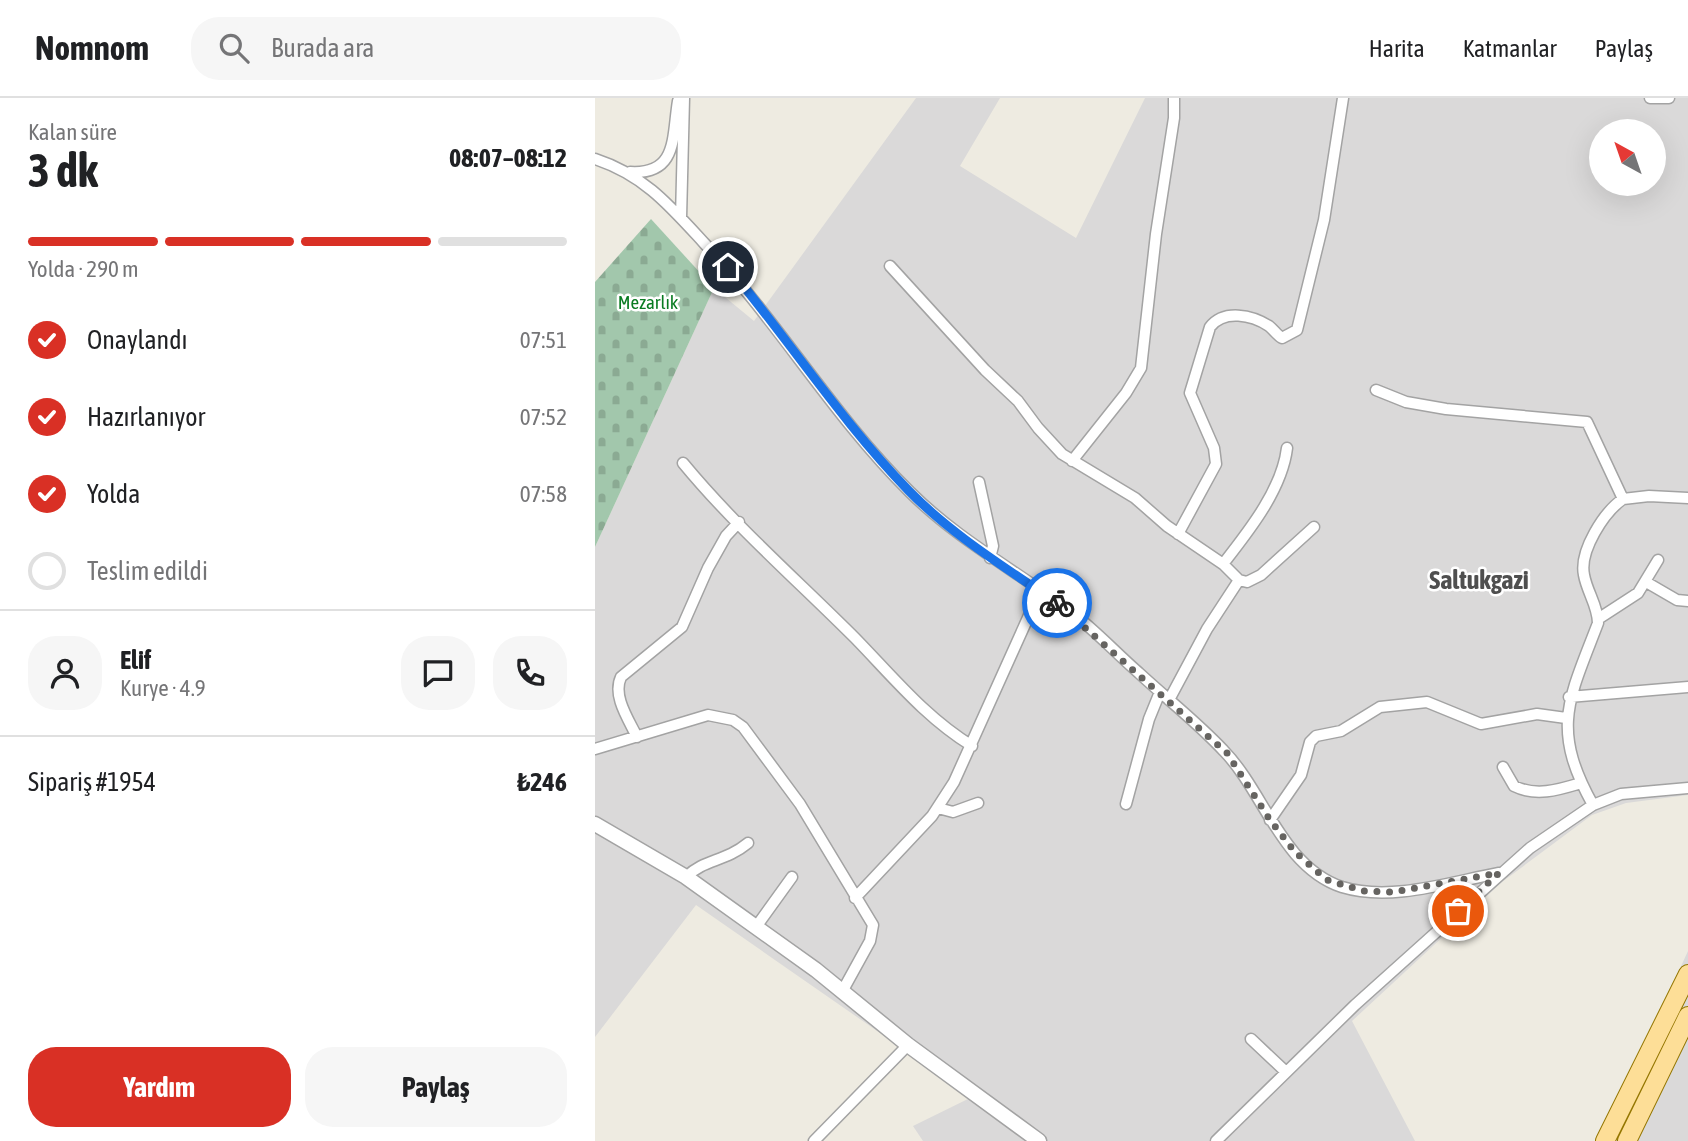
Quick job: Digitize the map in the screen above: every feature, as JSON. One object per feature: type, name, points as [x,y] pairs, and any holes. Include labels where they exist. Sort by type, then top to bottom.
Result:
[{"type":"main road","points":[[1605,1141],[1688,974]]},
{"type":"main road","points":[[1627,1141],[1688,1016]]},
{"type":"street","points":[[630,172],[654,171],[664,164],[670,147],[678,98]]},
{"type":"street","points":[[681,218],[684,98]]},
{"type":"street","points":[[1072,461],[1126,393],[1141,368],[1156,234],[1175,111],[1174,98]]},
{"type":"street","points":[[1178,534],[1216,464],[1214,448],[1190,393],[1210,327],[1218,320],[1234,315],[1269,326],[1282,338],[1297,330],[1324,220],[1343,98]]},
{"type":"street","points":[[1650,98],[1669,98]]},
{"type":"street","points":[[595,159],[630,172],[681,218],[753,298],[854,428],[909,491],[990,558],[1071,612],[1227,753],[1270,820],[1310,866],[1342,887],[1393,892],[1499,873]]},
{"type":"street","points":[[890,266],[985,370],[1019,401],[1044,436],[1072,461],[1124,490],[1239,580],[1248,582],[1261,575],[1314,527]]},
{"type":"street","points":[[1376,390],[1406,402],[1446,409],[1582,420],[1591,428],[1595,443],[1623,499]]},
{"type":"street","points":[[1223,565],[1258,516],[1280,472],[1287,447]]},
{"type":"street","points":[[683,463],[714,499],[907,695],[972,746]]},
{"type":"street","points":[[979,482],[993,546],[990,558]]},
{"type":"street","points":[[1593,805],[1570,754],[1566,719],[1569,697],[1598,619],[1584,575],[1584,553],[1591,539],[1623,499],[1649,496],[1688,498]]},
{"type":"street","points":[[637,737],[618,694],[617,685],[621,677],[682,626],[708,568],[726,536],[739,522]]},
{"type":"street","points":[[1598,619],[1625,604],[1646,582],[1658,560]]},
{"type":"street","points":[[1126,804],[1149,719],[1239,580]]},
{"type":"street","points":[[1646,582],[1677,600],[1688,601]]},
{"type":"street","points":[[855,898],[938,808],[972,746],[1040,591]]},
{"type":"street","points":[[1569,697],[1688,687]]},
{"type":"street","points":[[1270,820],[1301,775],[1310,742],[1316,736],[1341,731],[1380,707],[1427,702],[1481,724],[1537,714],[1566,719]]},
{"type":"street","points":[[595,749],[708,715],[721,716],[743,727],[800,804],[873,925],[874,932],[843,990]]},
{"type":"street","points":[[1503,767],[1514,786],[1532,792],[1558,790],[1581,783]]},
{"type":"street","points":[[1216,1141],[1499,873],[1593,805],[1621,794],[1688,788]]},
{"type":"street","points":[[938,808],[953,812],[978,803]]},
{"type":"street","points":[[595,824],[685,877],[756,927],[843,990],[908,1045],[1039,1141]]},
{"type":"street","points":[[685,877],[703,864],[733,855],[748,843]]},
{"type":"street","points":[[756,927],[792,877]]},
{"type":"street","points":[[1251,1039],[1286,1072]]},
{"type":"street","points":[[814,1141],[908,1045]]},
{"type":"shaded area","points":[[916,98],[1000,98],[960,166],[1076,238],[1145,98],[1688,98],[1688,795],[1626,803],[1592,815],[1502,882],[1352,1021],[1415,1141],[923,1141],[913,1126],[972,1097],[696,905],[595,1037],[595,547],[714,288],[754,321]]},
{"type":"shaded area","points":[[1688,951],[1688,1141],[1596,1141],[1660,1012]]},
{"type":"green space","name":"Mezarlık","points":[[651,219],[714,288],[595,547],[595,282]]},
{"type":"way so far","points":[[1057,603],[1071,612],[1227,753],[1270,820],[1295,852],[1327,880],[1342,887],[1364,891],[1393,892],[1499,873],[1458,911]]},
{"type":"district","name":"Saltukgazi","points":[[1479,580]]},
{"type":"route","points":[[728,267],[854,428],[909,491],[997,563],[1057,603]]}]
